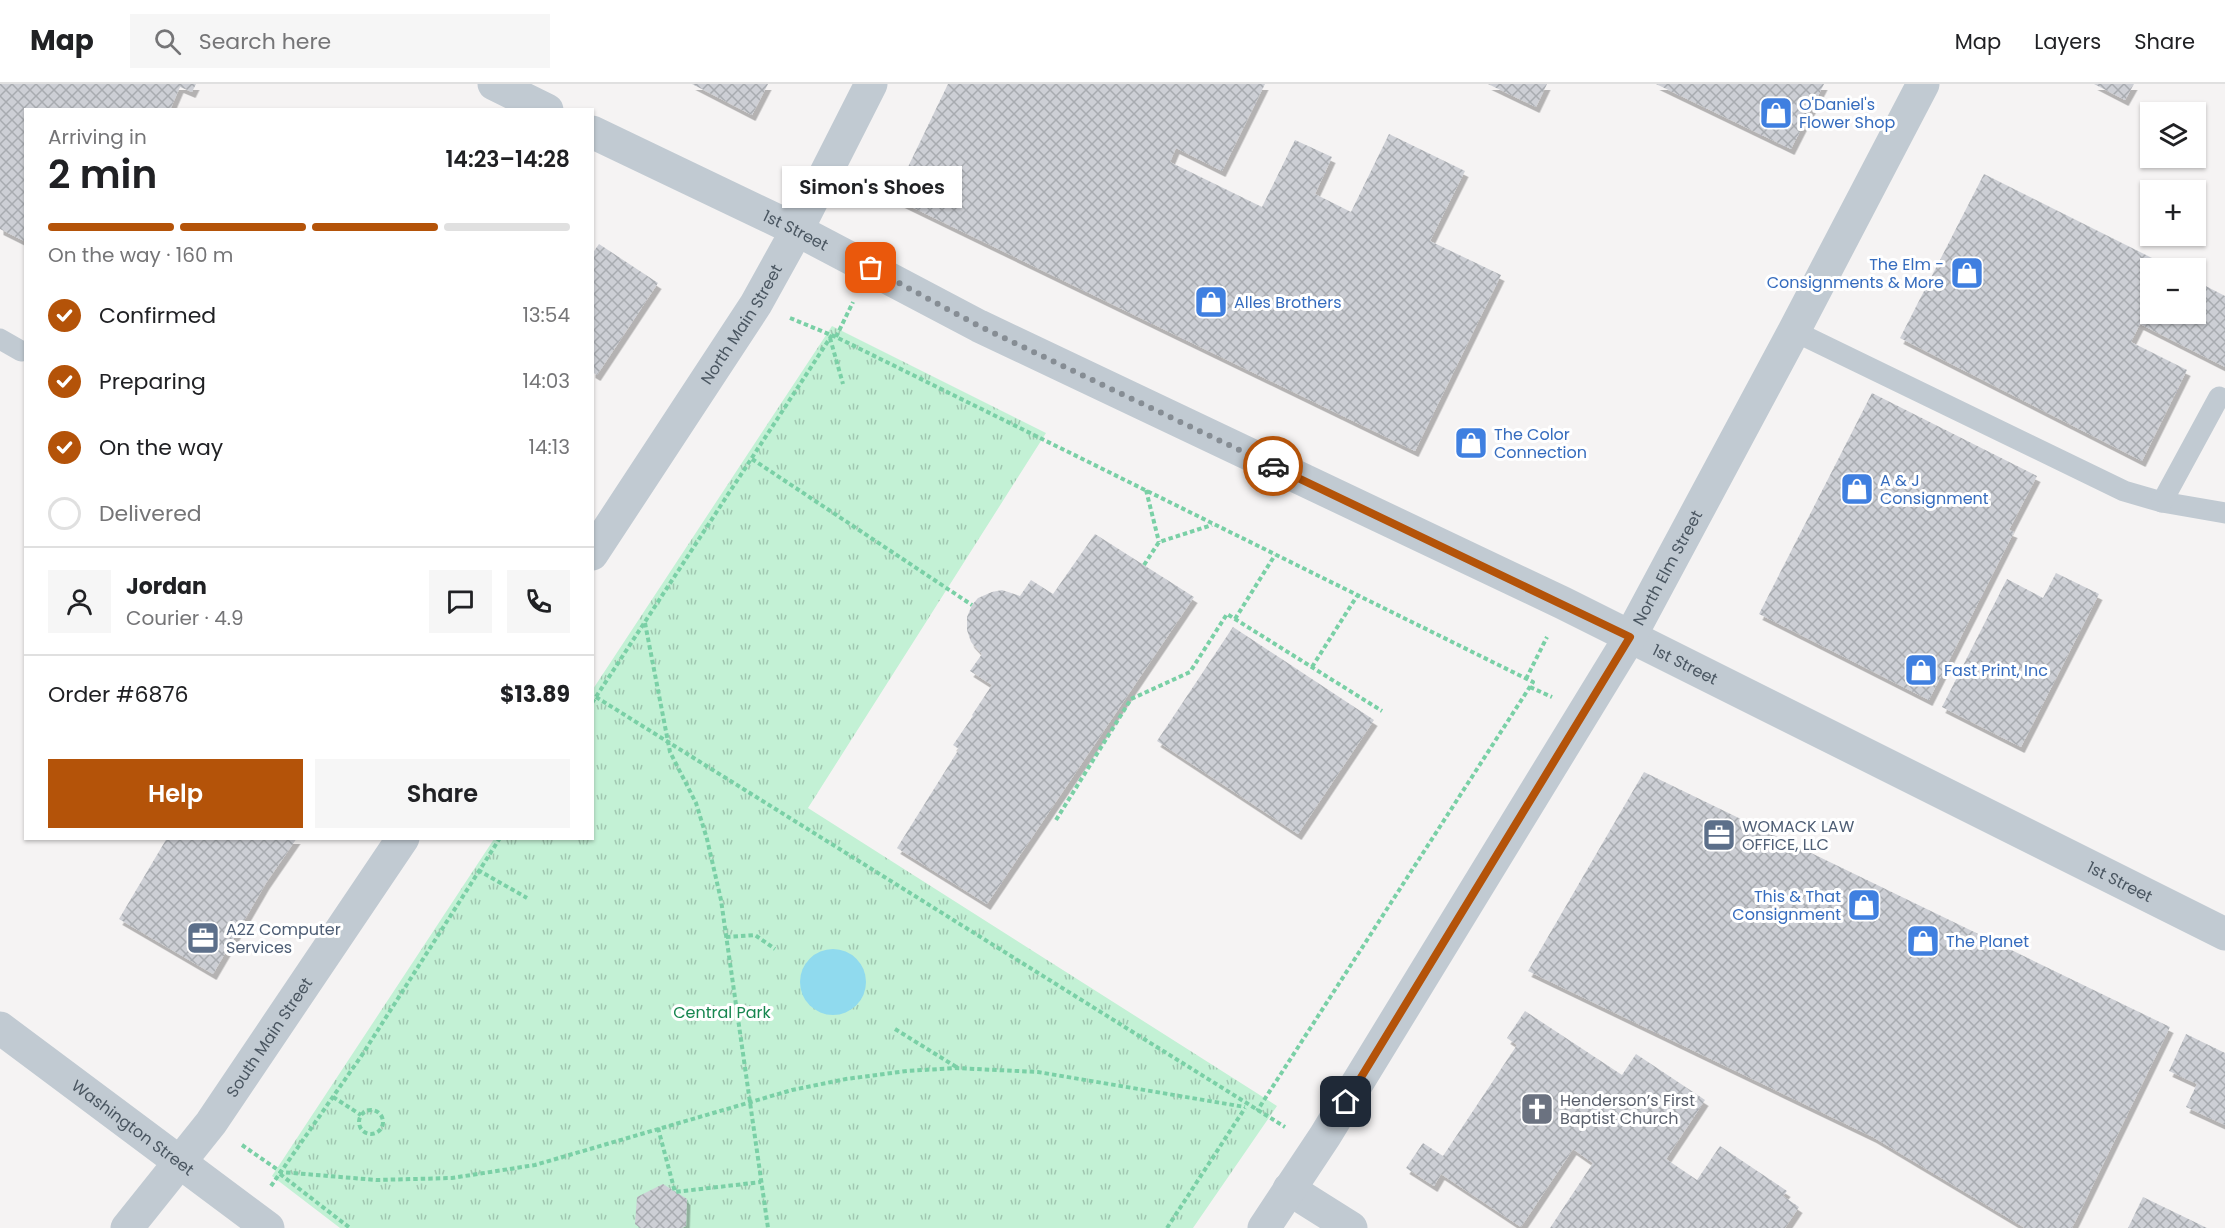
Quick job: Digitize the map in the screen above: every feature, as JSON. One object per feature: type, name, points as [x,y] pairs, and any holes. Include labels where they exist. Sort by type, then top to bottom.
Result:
[{"type":"street","points":[[494,84],[543,108]]},
{"type":"street","name":"North Main Street","points":[[594,551],[756,304],[797,230],[871,84]]},
{"type":"street","name":"North Elm Street","points":[[1264,1228],[1318,1147],[1630,637],[1923,84]]},
{"type":"street","name":"1st Street","points":[[594,133],[797,230],[979,326],[1563,603],[2225,934]]},
{"type":"street","name":"South Main Street","points":[[127,1228],[211,1123],[403,840]]},
{"type":"street","name":"Washington Street","points":[[0,1028],[268,1228]]},
{"type":"street","points":[[1289,1189],[1351,1228]]},
{"type":"lane","points":[[1794,331],[2124,491],[2162,502],[2225,513]]},
{"type":"lane","points":[[0,339],[21,351]]},
{"type":"lane","points":[[2162,502],[2219,397]]},
{"type":"path","points":[[756,304],[831,337],[1146,490],[1533,682],[1257,1111]]},
{"type":"path","points":[[831,337],[843,384]]},
{"type":"path","points":[[594,700],[831,337]]},
{"type":"path","points":[[752,459],[972,605]]},
{"type":"path","points":[[1146,490],[1160,542]]},
{"type":"path","points":[[1144,565],[1160,542],[1214,525]]},
{"type":"path","points":[[1236,619],[1275,555]]},
{"type":"path","points":[[1312,667],[1358,596]]},
{"type":"path","points":[[1526,679],[1563,603]]},
{"type":"path","points":[[1056,820],[1131,699],[1190,672],[1227,614],[1382,711]]},
{"type":"path","points":[[645,623],[670,752],[696,802],[721,900],[768,1228]]},
{"type":"path","points":[[596,697],[1246,1106],[1318,1147]]},
{"type":"path","points":[[281,1172],[333,1097],[499,840]]},
{"type":"path","points":[[478,870],[527,898]]},
{"type":"path","points":[[726,937],[754,935],[775,949]]},
{"type":"path","points":[[895,1029],[958,1068]]},
{"type":"path","points":[[211,1123],[281,1172],[376,1180],[452,1178],[535,1165],[792,1090],[846,1079],[907,1071],[958,1068],[1038,1072],[1246,1106]]},
{"type":"path","points":[[333,1097],[361,1115]]},
{"type":"path","points":[[1167,1228],[1246,1106]]},
{"type":"path","points":[[370,1109],[378,1111],[384,1121],[382,1128],[376,1134],[363,1132],[358,1120],[361,1115],[370,1109]]},
{"type":"path","points":[[658,1128],[675,1192],[761,1182]]},
{"type":"path","points":[[281,1172],[280,1174],[350,1228]]},
{"type":"green space","name":"Central Park","points":[[832,326],[1046,433],[808,808],[1277,1106],[1193,1228],[340,1228],[272,1176],[493,840],[594,840],[594,687]]},
{"type":"water","points":[[827,949],[839,949],[851,954],[861,964],[866,982],[864,995],[851,1010],[839,1015],[827,1015],[815,1010],[805,1000],[800,988],[800,976],[805,964],[815,954]]},
{"type":"building","points":[[0,84],[196,84],[192,92],[180,87],[171,108],[24,108],[24,241],[0,229]]},
{"type":"building","points":[[692,84],[768,84],[752,115]]},
{"type":"building","points":[[948,84],[1265,84],[1222,171],[1176,148],[1170,162],[1262,207],[1295,140],[1332,157],[1315,194],[1351,212],[1389,134],[1465,171],[1430,241],[1501,275],[1415,451],[893,198]]},
{"type":"building","points":[[1488,84],[1547,84],[1536,107]]},
{"type":"building","points":[[1656,84],[1824,84],[1791,149]]},
{"type":"building","points":[[2094,84],[2134,84],[2125,100]]},
{"type":"building","points":[[1984,174],[2152,258],[2140,258],[2140,324],[2131,342],[2187,370],[2142,461],[1900,338]]},
{"type":"building","points":[[599,244],[658,283],[597,375],[594,373],[594,251]]},
{"type":"building","points":[[2206,286],[2225,296],[2225,367],[2140,324],[2206,324]]},
{"type":"building","points":[[1872,393],[2037,476],[2009,530],[2014,532],[1929,700],[1759,614]]},
{"type":"building","points":[[1095,534],[1194,597],[987,904],[897,848],[959,749],[953,745],[992,685],[970,671],[982,654],[971,642],[967,630],[967,617],[972,605],[978,598],[1002,590],[1020,596],[1031,580],[1053,594]]},
{"type":"building","points":[[2056,573],[2099,594],[2021,747],[1942,707],[2007,579],[2043,598]]},
{"type":"building","points":[[1233,627],[1374,720],[1298,834],[1157,741]]},
{"type":"building","points":[[1644,772],[2170,1027],[2072,1228],[2025,1228],[1873,1137],[1528,971]]},
{"type":"building","points":[[166,840],[296,840],[266,883],[213,974],[119,919]]},
{"type":"building","points":[[1525,1011],[1622,1075],[1636,1054],[1705,1100],[1666,1159],[1697,1180],[1720,1146],[1787,1191],[1783,1196],[1799,1207],[1785,1228],[1550,1228],[1593,1163],[1573,1149],[1521,1227],[1441,1174],[1434,1186],[1406,1168],[1423,1143],[1443,1156],[1517,1045],[1507,1038]]},
{"type":"building","points":[[2186,1034],[2225,1053],[2225,1125],[2186,1107],[2197,1084],[2169,1071]]},
{"type":"building","points":[[663,1184],[687,1199],[686,1226],[682,1228],[640,1228],[635,1224],[637,1197]]},
{"type":"building","points":[[2143,1197],[2207,1228],[2128,1228]]},
{"type":"way so far","points":[[871,268],[979,326],[1273,466]]},
{"type":"place","name":"O'Daniel's Flower Shop","points":[[1776,113]]},
{"type":"place","name":"Simon's Shoes","points":[[871,268]]},
{"type":"place","name":"The Elm - Consignments & More","points":[[1967,273]]},
{"type":"place","name":"Alles Brothers","points":[[1211,302]]},
{"type":"place","name":"The Color Connection","points":[[1471,443]]},
{"type":"place","name":"A & J Consignment","points":[[1857,489]]},
{"type":"place","name":"Fast Print, Inc","points":[[1921,670]]},
{"type":"place","name":"WOMACK LAW OFFICE, LLC","points":[[1719,835]]},
{"type":"place","name":"This & That Consignment","points":[[1864,905]]},
{"type":"place","name":"A2Z Computer Services","points":[[203,938]]},
{"type":"place","name":"The Planet","points":[[1923,941]]},
{"type":"place","name":"Henderson’s First Baptist Church","points":[[1537,1109]]},
{"type":"route","points":[[1273,466],[1630,637],[1346,1102]]}]
